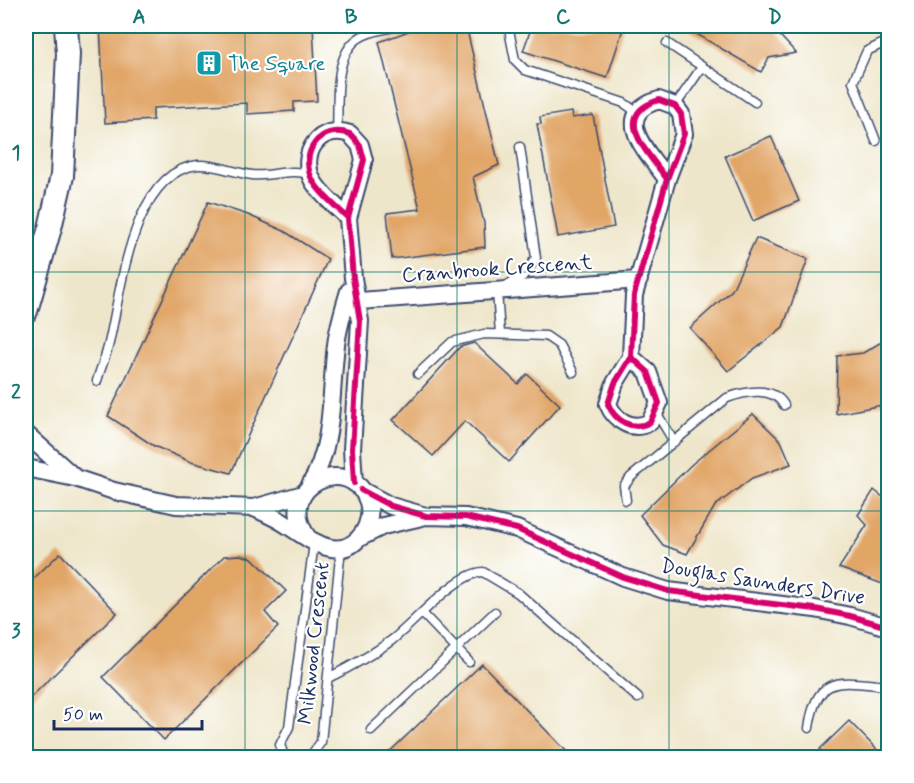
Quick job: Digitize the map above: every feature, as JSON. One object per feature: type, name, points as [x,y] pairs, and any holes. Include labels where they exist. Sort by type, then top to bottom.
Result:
[{"type":"main road","points":[[26,311],[50,228],[62,176],[68,54],[66,26]]},
{"type":"street","points":[[631,357],[642,365],[654,384],[659,403],[650,422],[635,426],[612,413],[608,404],[609,395],[631,357],[634,295],[667,179],[684,134],[681,114],[675,106],[659,100],[647,104],[638,113],[635,129],[638,138],[667,179]]},
{"type":"street","points":[[311,541],[298,517],[307,490],[321,466],[326,449],[336,342],[352,301],[353,278],[348,218],[364,160],[355,138],[350,134],[337,132],[326,134],[314,141],[310,152],[310,174],[316,186],[348,218]]},
{"type":"street","name":"Cranbrook Crescent","points":[[352,301],[639,280]]},
{"type":"street","points":[[254,508],[311,541],[330,549],[341,548],[359,538],[369,519],[370,509],[358,486],[352,449],[360,321],[352,301]]},
{"type":"street","points":[[26,434],[75,478]]},
{"type":"street","points":[[26,468],[75,478],[114,491],[176,505],[254,508],[307,490],[327,477],[337,477],[358,486]]},
{"type":"street","name":"Douglas Saunders Drive","points":[[358,486],[391,506],[426,516],[466,517],[517,529],[622,577],[668,591],[815,609],[888,627]]},
{"type":"street","name":"Douglas Saunders Drive","points":[[359,538],[383,526],[426,516]]},
{"type":"lane","points":[[337,132],[341,66],[348,51],[359,38],[399,26]]},
{"type":"lane","points":[[510,35],[515,60],[525,70],[624,103],[638,113]]},
{"type":"lane","points":[[876,141],[853,82],[867,51],[888,41]]},
{"type":"lane","points":[[667,43],[755,102]]},
{"type":"lane","points":[[675,106],[702,67]]},
{"type":"lane","points":[[500,334],[497,291],[523,276],[536,258],[520,147]]},
{"type":"lane","points":[[96,381],[108,349],[129,252],[142,212],[169,179],[180,171],[197,165],[254,175],[286,170],[310,174]]},
{"type":"lane","points":[[418,374],[452,342],[484,334],[536,335],[553,339],[559,345],[573,372]]},
{"type":"lane","points":[[626,500],[624,486],[627,481],[733,396],[772,393],[779,397],[784,405]]},
{"type":"lane","points":[[656,412],[674,442]]},
{"type":"lane","name":"Milkwood Crescent","points":[[285,758],[280,746],[289,727],[311,541]]},
{"type":"lane","name":"Milkwood Crescent","points":[[309,758],[321,742],[341,548]]},
{"type":"lane","points":[[328,678],[366,658],[422,614],[465,576],[483,572],[518,593],[638,698]]},
{"type":"lane","points":[[371,730],[495,612]]},
{"type":"lane","points":[[422,614],[469,662]]},
{"type":"lane","points":[[809,728],[813,706],[824,689],[838,684],[888,686]]},
{"type":"building","name":"The Square","points":[[100,26],[313,26],[317,101],[294,102],[294,111],[247,114],[247,103],[153,108],[153,120],[105,123]]},
{"type":"building","points":[[422,26],[466,26],[499,165],[473,177],[484,223],[485,247],[392,259],[387,213],[420,209],[379,42]]},
{"type":"building","points":[[532,26],[624,26],[607,78],[523,51]]},
{"type":"building","points":[[683,26],[771,26],[796,53],[769,58],[761,72]]},
{"type":"building","points":[[571,112],[572,118],[593,115],[614,227],[558,237],[537,124],[541,124],[540,117]]},
{"type":"building","points":[[771,136],[799,201],[753,221],[725,156]]},
{"type":"building","points":[[208,202],[248,215],[284,231],[328,259],[231,473],[191,462],[154,446],[108,416]]},
{"type":"building","points":[[756,238],[808,259],[783,327],[728,371],[690,328],[732,290]]},
{"type":"building","points":[[888,338],[888,404],[836,414],[837,356],[863,353]]},
{"type":"building","points":[[474,343],[518,384],[527,374],[560,405],[509,462],[465,421],[433,456],[393,420],[460,347]]},
{"type":"building","points":[[753,414],[781,441],[791,464],[752,478],[715,506],[687,554],[663,545],[640,515],[692,464]]},
{"type":"building","points":[[874,490],[888,501],[888,586],[839,568],[867,525],[858,515]]},
{"type":"building","points":[[60,553],[117,613],[26,702],[26,586]]},
{"type":"building","points":[[240,555],[252,558],[286,591],[265,612],[278,627],[164,740],[103,677],[224,556]]},
{"type":"building","points":[[482,664],[573,758],[383,758]]},
{"type":"building","points":[[849,721],[885,758],[828,758],[820,749]]},
{"type":"cycle path","points":[[631,357],[648,372],[659,403],[650,422],[637,426],[620,420],[608,404],[615,383],[631,357],[634,295],[667,179],[684,134],[681,114],[675,106],[659,100],[644,107],[637,115],[635,125],[637,136],[643,147],[667,179]]},
{"type":"cycle path","points":[[348,218],[320,191],[309,171],[310,151],[321,137],[329,133],[350,134],[360,145],[364,160],[348,218],[353,278],[360,321],[352,449],[354,483]]},
{"type":"cycle path","points":[[361,490],[391,506],[426,516],[466,517],[517,529],[623,577],[668,591],[815,609],[888,627]]},
{"type":"place","name":"The Square","points":[[209,63]]}]
